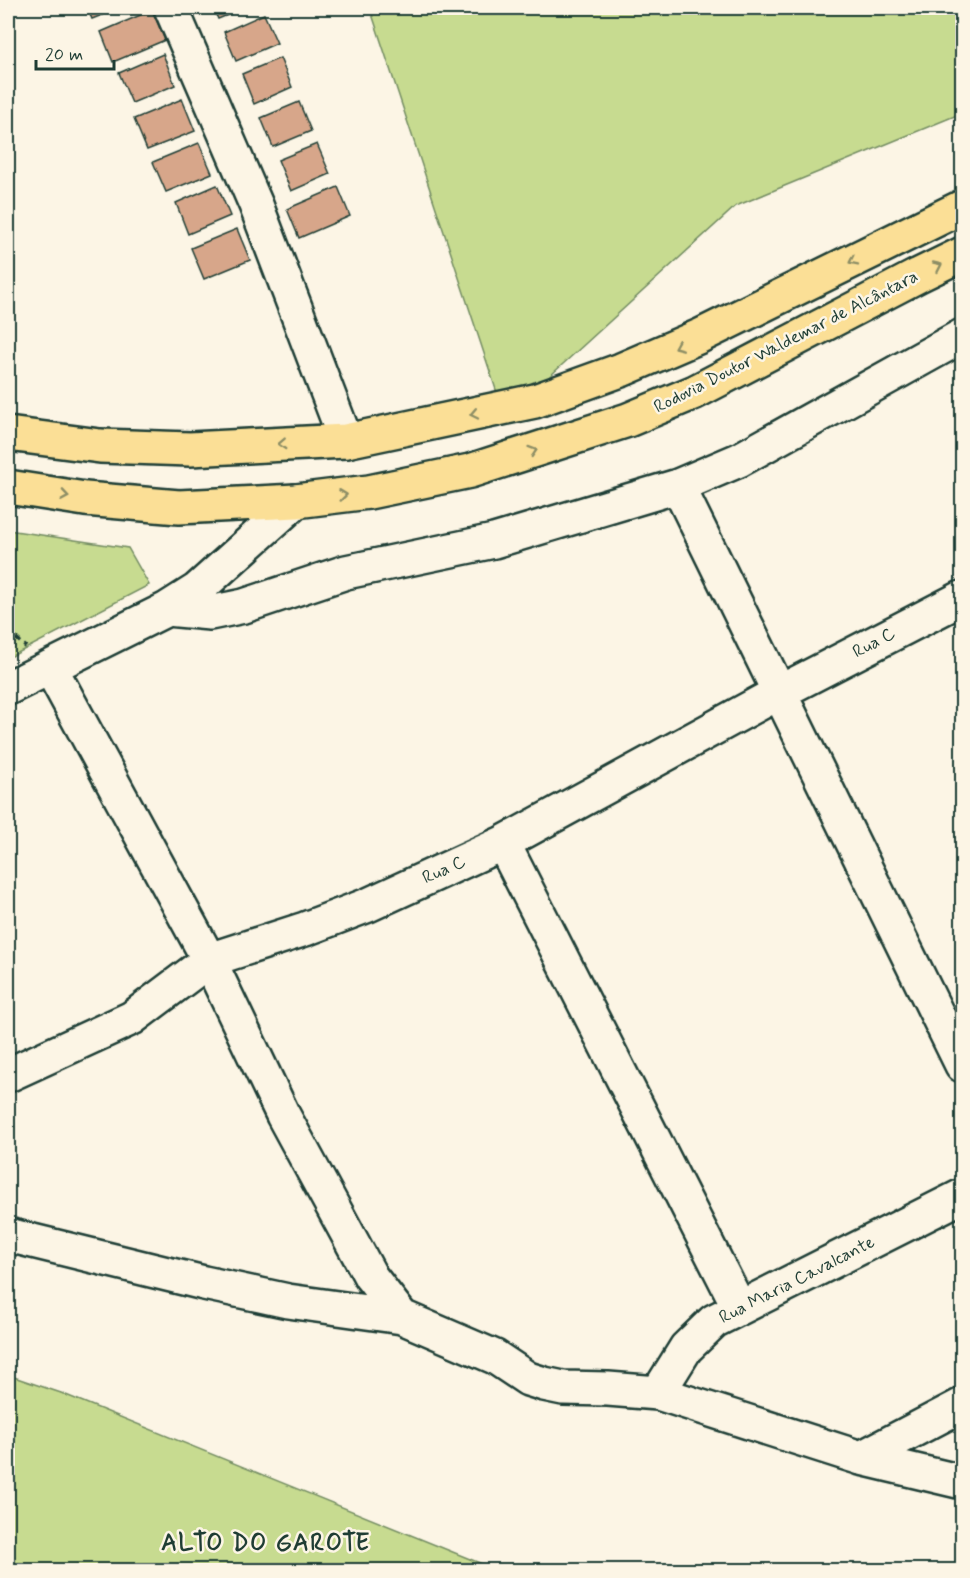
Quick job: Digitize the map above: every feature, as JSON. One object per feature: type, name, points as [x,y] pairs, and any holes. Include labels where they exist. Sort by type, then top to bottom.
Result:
[{"type":"highway","points":[[8,434],[100,446],[190,449],[346,441],[535,401],[621,370],[699,336],[963,207]]},
{"type":"highway","name":"Rodovia Doutor Waldemar de Alcântara","points":[[8,488],[85,499],[179,507],[296,501],[369,492],[470,471],[628,420],[695,392],[963,254]]},
{"type":"street","points":[[171,8],[256,205],[346,441]]},
{"type":"street","points":[[167,609],[210,613],[244,606],[346,572],[494,540],[678,486],[739,460],[963,336]]},
{"type":"street","points":[[678,486],[963,1065]]},
{"type":"street","points":[[8,688],[167,609],[197,590],[296,501]]},
{"type":"street","name":"Rua C","points":[[8,1075],[132,1018],[209,960],[305,929],[368,905],[503,843],[780,692],[963,598]]},
{"type":"street","points":[[50,667],[209,960],[288,1125],[371,1277],[402,1317]]},
{"type":"street","points":[[503,843],[739,1307]]},
{"type":"street","name":"Rua Maria Cavalcante","points":[[658,1393],[686,1348],[714,1321],[963,1196]]},
{"type":"street","points":[[8,1235],[288,1301],[402,1317],[495,1357],[522,1375],[544,1384],[563,1388],[658,1393],[861,1458],[963,1482]]},
{"type":"street","points":[[861,1458],[963,1405]]},
{"type":"green space","points":[[370,8],[962,8],[962,113],[736,206],[505,417]]},
{"type":"green space","points":[[8,530],[128,548],[149,585],[8,658]]},
{"type":"green space","points":[[8,1375],[61,1393],[497,1570],[8,1570]]},
{"type":"building","points":[[87,8],[120,8],[92,19]]},
{"type":"building","points":[[213,8],[245,8],[218,19]]},
{"type":"building","points":[[152,10],[165,40],[113,62],[101,32]]},
{"type":"building","points":[[264,14],[277,43],[236,61],[224,32]]},
{"type":"building","points":[[163,54],[175,85],[132,103],[119,73]]},
{"type":"building","points":[[280,58],[292,87],[254,104],[242,74]]},
{"type":"building","points":[[182,99],[195,131],[147,150],[134,119]]},
{"type":"building","points":[[299,102],[311,131],[273,147],[261,118]]},
{"type":"building","points":[[199,143],[212,173],[166,192],[153,162]]},
{"type":"building","points":[[317,144],[330,174],[291,191],[278,160]]},
{"type":"building","points":[[217,185],[230,216],[188,234],[176,203]]},
{"type":"building","points":[[338,187],[350,216],[299,238],[287,209]]},
{"type":"building","points":[[237,229],[250,260],[204,279],[191,248]]},
{"type":"district","name":"ALTO DO GAROTE","points":[[266,1543]]}]
